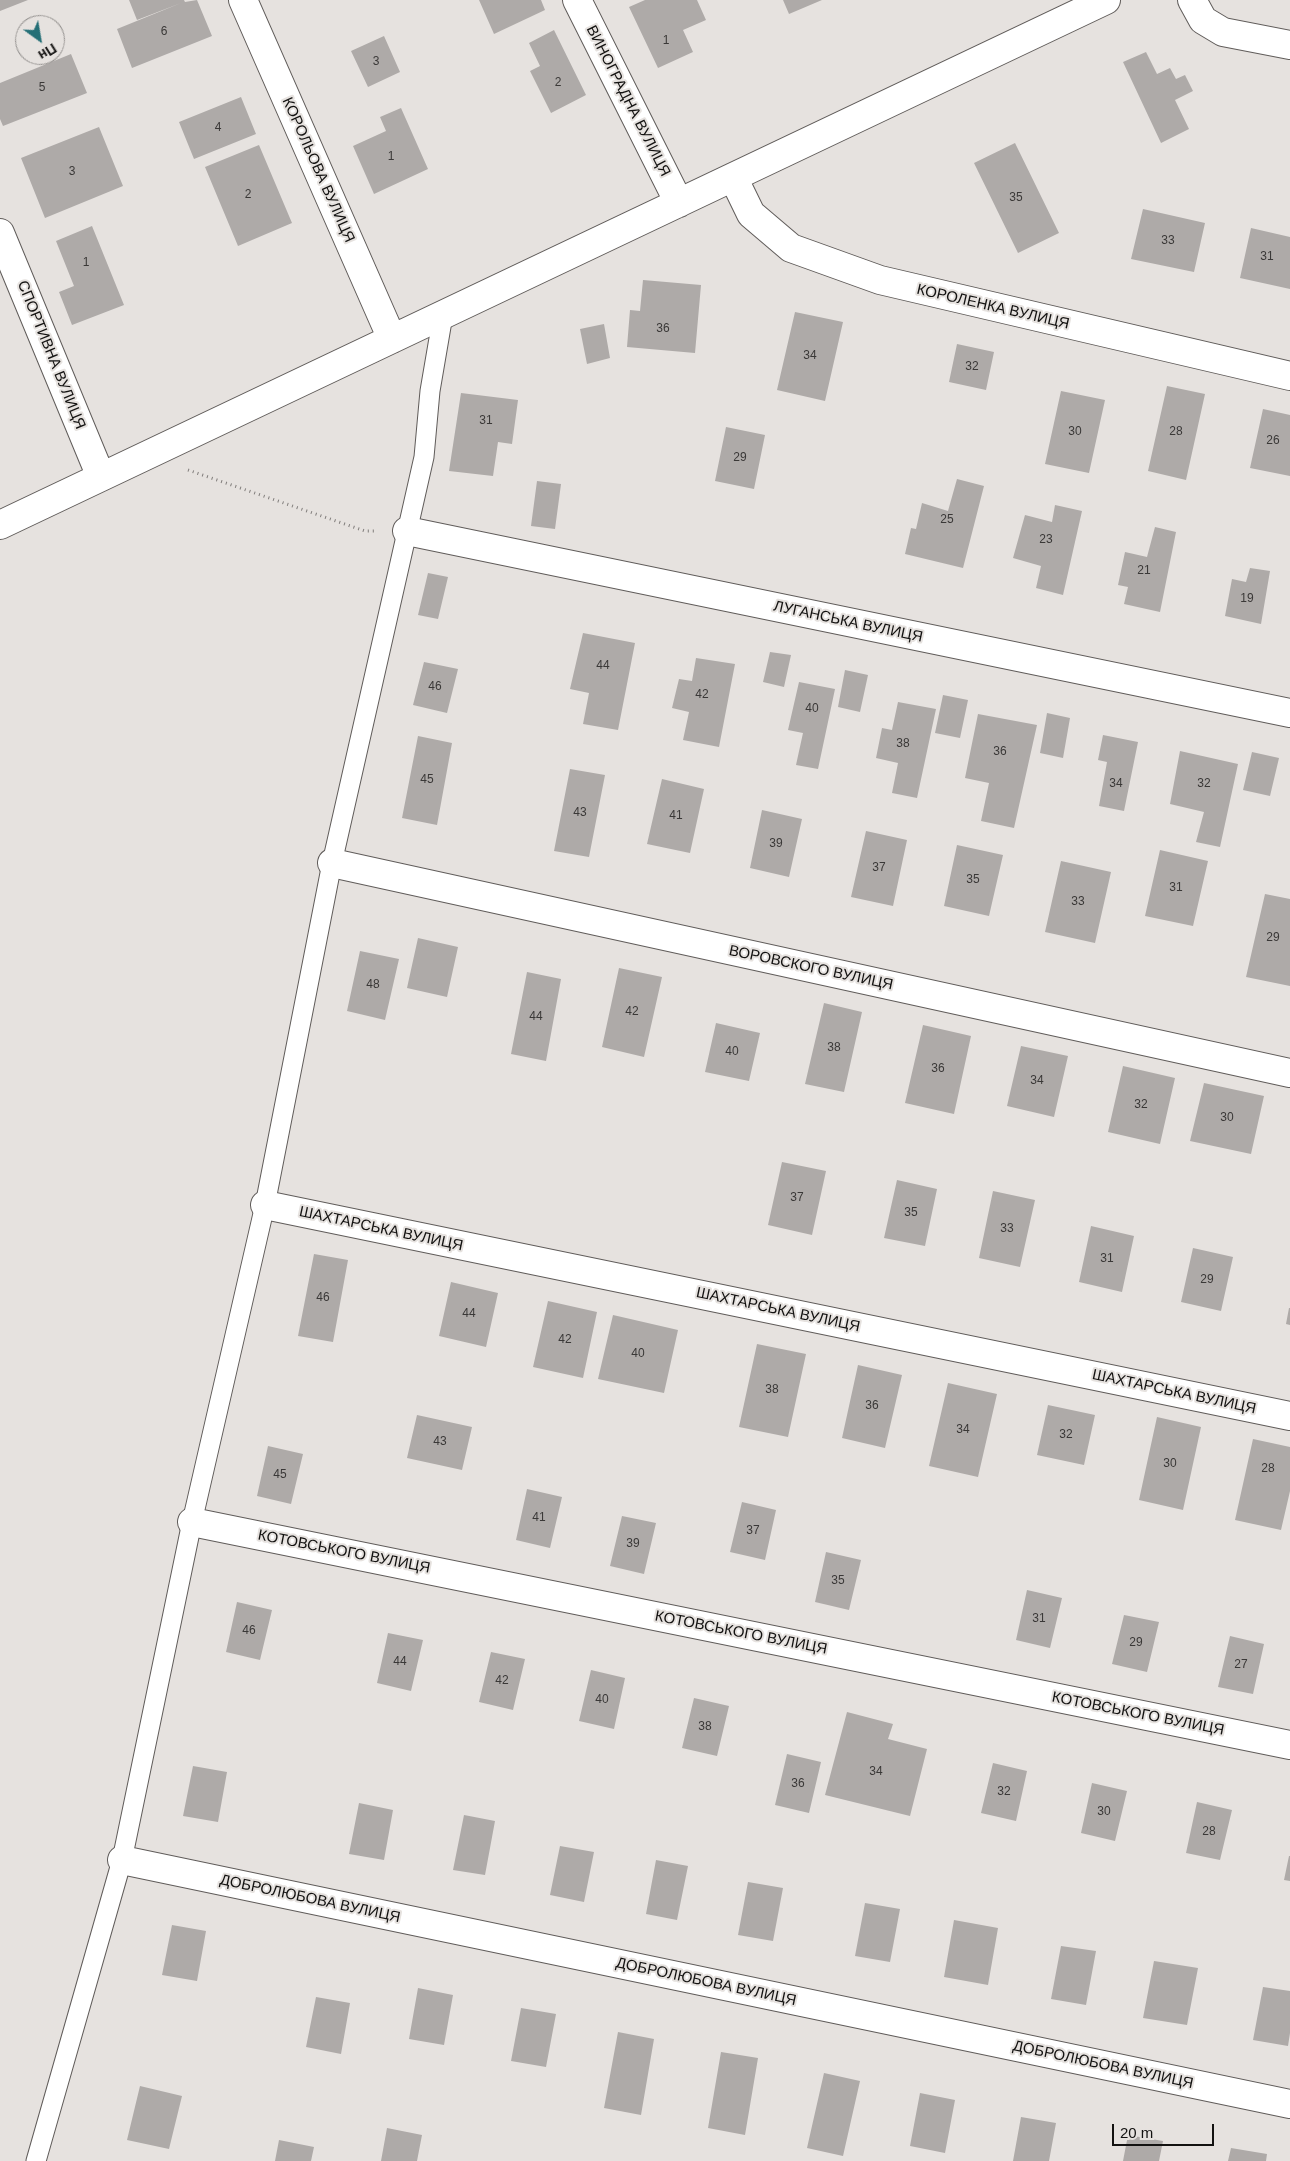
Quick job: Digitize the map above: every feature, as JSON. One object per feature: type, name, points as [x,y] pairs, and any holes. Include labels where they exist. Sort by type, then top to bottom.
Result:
[{"type":"street","name":"КОРОЛЬОВА ВУЛИЦЯ","points":[[243,0],[392,339]]},
{"type":"street","name":"ВИНОГРАДНА ВУЛИЦЯ","points":[[576,0],[679,203]]},
{"type":"street","points":[[0,525],[1106,0]]},
{"type":"street","points":[[1192,0],[1204,20],[1223,32],[1290,45]]},
{"type":"street","name":"КОРОЛЕНКА ВУЛИЦЯ","points":[[733,177],[751,214],[791,248],[880,280],[1290,376]]},
{"type":"street","name":"СПОРТИВНА ВУЛИЦЯ","points":[[0,233],[101,477]]},
{"type":"street","name":"ЛУГАНСЬКА ВУЛИЦЯ","points":[[406,531],[1290,713]]},
{"type":"street","name":"ВОРОВСКОГО ВУЛИЦЯ","points":[[332,864],[1290,1073]]},
{"type":"street","name":"ШАХТАРСЬКА ВУЛИЦЯ","points":[[265,1205],[1290,1416]]},
{"type":"street","name":"КОТОВСЬКОГО ВУЛИЦЯ","points":[[192,1522],[1290,1745]]},
{"type":"street","name":"ДОБРОЛЮБОВА ВУЛИЦЯ","points":[[122,1860],[1290,2104]]},
{"type":"lane","points":[[36,2161],[122,1860],[192,1522],[265,1205],[332,864],[424,457],[430,391],[444,315]]},
{"type":"path","points":[[155,452],[190,472],[365,531],[406,531]]},
{"type":"building","points":[[0,0],[28,0],[0,11]]},
{"type":"building","points":[[129,0],[184,0],[185,2],[197,0],[212,36],[132,68],[117,29],[181,3],[137,20]]},
{"type":"building","points":[[479,0],[541,0],[545,10],[494,34]]},
{"type":"building","points":[[645,0],[697,0],[706,20],[683,30],[693,52],[658,68],[629,7]]},
{"type":"building","points":[[783,0],[822,0],[789,14]]},
{"type":"building","points":[[554,30],[586,95],[551,113],[530,71],[540,66],[529,43]]},
{"type":"building","points":[[384,36],[400,72],[368,87],[351,51]]},
{"type":"building","points":[[1146,52],[1157,74],[1170,68],[1176,79],[1185,75],[1193,91],[1175,100],[1189,129],[1161,143],[1123,62]]},
{"type":"building","points":[[71,54],[87,93],[3,126],[0,119],[0,83],[44,65],[65,65],[65,56]]},
{"type":"building","points":[[241,97],[256,134],[194,159],[179,122]]},
{"type":"building","points":[[401,108],[428,169],[374,194],[353,146],[386,131],[380,117]]},
{"type":"building","points":[[99,127],[123,186],[45,218],[21,158]]},
{"type":"building","points":[[1015,143],[1059,233],[1018,253],[974,163]]},
{"type":"building","points":[[259,145],[292,223],[238,246],[205,167]]},
{"type":"building","points":[[1143,209],[1205,223],[1194,272],[1131,259]]},
{"type":"building","points":[[92,226],[124,305],[72,325],[59,292],[74,286],[56,241]]},
{"type":"building","points":[[1251,228],[1290,237],[1290,289],[1240,278]]},
{"type":"building","points":[[643,280],[701,285],[695,353],[627,347],[630,310],[640,311]]},
{"type":"building","points":[[795,312],[843,322],[825,401],[777,390]]},
{"type":"building","points":[[604,324],[610,358],[587,364],[580,329]]},
{"type":"building","points":[[957,344],[994,352],[986,390],[949,382]]},
{"type":"building","points":[[1167,386],[1205,394],[1186,480],[1148,471]]},
{"type":"building","points":[[1061,391],[1105,400],[1089,473],[1045,464]]},
{"type":"building","points":[[461,393],[518,400],[512,444],[498,442],[493,476],[449,471]]},
{"type":"building","points":[[1263,409],[1290,415],[1290,476],[1250,468]]},
{"type":"building","points":[[726,427],[765,435],[754,489],[715,481]]},
{"type":"building","points":[[957,479],[984,486],[963,568],[905,554],[911,528],[916,529],[922,503],[948,511]]},
{"type":"building","points":[[537,481],[561,484],[555,529],[531,526]]},
{"type":"building","points":[[1055,505],[1082,511],[1063,595],[1036,588],[1041,566],[1013,558],[1025,515],[1052,522]]},
{"type":"building","points":[[1155,527],[1176,532],[1160,612],[1124,604],[1128,587],[1118,585],[1125,552],[1147,557]]},
{"type":"building","points":[[1250,568],[1270,571],[1261,624],[1225,616],[1232,579],[1246,582]]},
{"type":"building","points":[[428,573],[448,577],[438,619],[418,615]]},
{"type":"building","points":[[583,633],[635,643],[618,730],[583,724],[589,693],[570,689]]},
{"type":"building","points":[[770,652],[791,655],[784,687],[763,682]]},
{"type":"building","points":[[696,658],[735,664],[719,747],[683,740],[689,712],[672,708],[679,679],[692,681]]},
{"type":"building","points":[[424,662],[458,669],[447,713],[413,705]]},
{"type":"building","points":[[845,670],[868,675],[860,712],[838,707]]},
{"type":"building","points":[[799,682],[835,689],[818,769],[796,765],[803,733],[788,730]]},
{"type":"building","points":[[943,695],[968,700],[960,738],[935,733]]},
{"type":"building","points":[[898,702],[936,709],[917,798],[892,793],[898,763],[876,758],[882,728],[892,730]]},
{"type":"building","points":[[1047,713],[1070,718],[1063,758],[1040,753]]},
{"type":"building","points":[[978,714],[1037,725],[1014,828],[981,821],[989,783],[965,778]]},
{"type":"building","points":[[1103,735],[1138,742],[1124,811],[1099,806],[1107,762],[1098,760]]},
{"type":"building","points":[[418,736],[452,743],[437,825],[402,818]]},
{"type":"building","points":[[1180,751],[1238,764],[1220,847],[1196,842],[1204,812],[1170,804]]},
{"type":"building","points":[[1252,752],[1279,758],[1270,796],[1243,790]]},
{"type":"building","points":[[570,769],[605,775],[589,857],[554,851]]},
{"type":"building","points":[[662,779],[704,789],[690,853],[647,844]]},
{"type":"building","points":[[762,810],[802,819],[789,877],[750,868]]},
{"type":"building","points":[[866,831],[907,840],[893,906],[851,897]]},
{"type":"building","points":[[957,845],[1003,855],[989,916],[944,906]]},
{"type":"building","points":[[1160,850],[1208,861],[1193,926],[1145,916]]},
{"type":"building","points":[[1061,861],[1111,872],[1095,943],[1045,932]]},
{"type":"building","points":[[1265,894],[1290,899],[1290,986],[1246,977]]},
{"type":"building","points":[[418,938],[458,947],[447,997],[407,988]]},
{"type":"building","points":[[360,951],[399,959],[385,1020],[347,1011]]},
{"type":"building","points":[[619,968],[662,977],[644,1057],[602,1047]]},
{"type":"building","points":[[527,972],[561,979],[546,1061],[511,1054]]},
{"type":"building","points":[[824,1003],[862,1012],[844,1092],[805,1084]]},
{"type":"building","points":[[716,1023],[760,1033],[749,1081],[705,1072]]},
{"type":"building","points":[[923,1025],[971,1036],[954,1114],[905,1103]]},
{"type":"building","points":[[1021,1046],[1068,1056],[1054,1117],[1007,1106]]},
{"type":"building","points":[[1123,1066],[1175,1078],[1160,1144],[1108,1132]]},
{"type":"building","points":[[1204,1083],[1264,1096],[1251,1154],[1190,1141]]},
{"type":"building","points":[[782,1162],[826,1171],[812,1235],[768,1225]]},
{"type":"building","points":[[897,1180],[937,1189],[925,1246],[884,1238]]},
{"type":"building","points":[[993,1191],[1035,1200],[1020,1267],[979,1258]]},
{"type":"building","points":[[1091,1226],[1134,1236],[1122,1292],[1079,1282]]},
{"type":"building","points":[[1193,1248],[1233,1257],[1221,1311],[1181,1302]]},
{"type":"building","points":[[314,1254],[348,1260],[333,1342],[298,1336]]},
{"type":"building","points":[[451,1282],[498,1293],[486,1347],[439,1336]]},
{"type":"building","points":[[548,1301],[597,1312],[583,1378],[533,1367]]},
{"type":"building","points":[[1290,1308],[1290,1325],[1286,1324]]},
{"type":"building","points":[[613,1315],[678,1330],[664,1393],[598,1379]]},
{"type":"building","points":[[757,1344],[806,1354],[788,1437],[739,1427]]},
{"type":"building","points":[[858,1365],[902,1375],[885,1448],[842,1438]]},
{"type":"building","points":[[948,1383],[997,1394],[978,1477],[929,1466]]},
{"type":"building","points":[[1048,1405],[1095,1415],[1084,1465],[1037,1455]]},
{"type":"building","points":[[417,1415],[472,1427],[462,1470],[407,1458]]},
{"type":"building","points":[[1157,1417],[1201,1427],[1183,1510],[1139,1500]]},
{"type":"building","points":[[1253,1439],[1290,1447],[1290,1491],[1281,1530],[1235,1520]]},
{"type":"building","points":[[268,1446],[303,1454],[291,1504],[257,1496]]},
{"type":"building","points":[[527,1489],[562,1497],[550,1548],[516,1540]]},
{"type":"building","points":[[742,1502],[776,1510],[765,1560],[730,1552]]},
{"type":"building","points":[[622,1516],[656,1523],[644,1574],[610,1566]]},
{"type":"building","points":[[826,1552],[861,1560],[849,1610],[815,1602]]},
{"type":"building","points":[[1027,1590],[1062,1598],[1050,1648],[1016,1640]]},
{"type":"building","points":[[237,1602],[272,1610],[260,1660],[226,1652]]},
{"type":"building","points":[[1124,1615],[1159,1622],[1147,1672],[1112,1664]]},
{"type":"building","points":[[388,1633],[423,1640],[411,1691],[377,1683]]},
{"type":"building","points":[[1230,1636],[1264,1644],[1253,1694],[1218,1687]]},
{"type":"building","points":[[491,1652],[525,1659],[513,1710],[479,1702]]},
{"type":"building","points":[[591,1670],[625,1678],[614,1729],[579,1721]]},
{"type":"building","points":[[694,1698],[729,1706],[717,1756],[682,1748]]},
{"type":"building","points":[[847,1712],[893,1724],[888,1739],[927,1749],[910,1816],[825,1795]]},
{"type":"building","points":[[787,1754],[821,1762],[809,1813],[775,1805]]},
{"type":"building","points":[[993,1763],[1027,1771],[1016,1821],[981,1813]]},
{"type":"building","points":[[193,1766],[227,1772],[218,1822],[183,1816]]},
{"type":"building","points":[[1092,1783],[1127,1791],[1115,1841],[1081,1833]]},
{"type":"building","points":[[1197,1802],[1232,1810],[1220,1860],[1186,1853]]},
{"type":"building","points":[[359,1803],[393,1810],[384,1860],[349,1854]]},
{"type":"building","points":[[464,1815],[495,1821],[485,1875],[453,1870]]},
{"type":"building","points":[[560,1846],[594,1852],[584,1902],[550,1895]]},
{"type":"building","points":[[1290,1856],[1290,1881],[1284,1880]]},
{"type":"building","points":[[656,1860],[688,1866],[677,1920],[646,1914]]},
{"type":"building","points":[[748,1882],[783,1888],[773,1941],[738,1935]]},
{"type":"building","points":[[865,1903],[900,1909],[890,1962],[855,1956]]},
{"type":"building","points":[[954,1920],[998,1928],[988,1985],[944,1977]]},
{"type":"building","points":[[172,1925],[206,1931],[197,1981],[162,1975]]},
{"type":"building","points":[[1061,1946],[1096,1951],[1086,2005],[1051,1999]]},
{"type":"building","points":[[1154,1961],[1198,1968],[1187,2025],[1143,2018]]},
{"type":"building","points":[[1263,1987],[1290,1991],[1290,2033],[1288,2046],[1253,2040]]},
{"type":"building","points":[[418,1988],[453,1995],[444,2045],[409,2039]]},
{"type":"building","points":[[316,1997],[350,2003],[341,2054],[306,2047]]},
{"type":"building","points":[[521,2008],[556,2014],[546,2067],[511,2061]]},
{"type":"building","points":[[618,2032],[654,2039],[641,2115],[604,2108]]},
{"type":"building","points":[[721,2052],[758,2058],[745,2135],[708,2128]]},
{"type":"building","points":[[824,2073],[860,2081],[843,2156],[807,2148]]},
{"type":"building","points":[[140,2086],[182,2096],[169,2149],[127,2140]]},
{"type":"building","points":[[920,2093],[955,2100],[945,2153],[910,2146]]},
{"type":"building","points":[[1021,2117],[1056,2123],[1049,2161],[1013,2161]]},
{"type":"building","points":[[387,2128],[422,2135],[417,2161],[381,2161]]},
{"type":"building","points":[[1128,2135],[1163,2141],[1159,2161],[1123,2161]]},
{"type":"building","points":[[279,2140],[314,2147],[311,2161],[275,2161]]},
{"type":"building","points":[[1231,2148],[1267,2154],[1266,2161],[1228,2161]]}]
